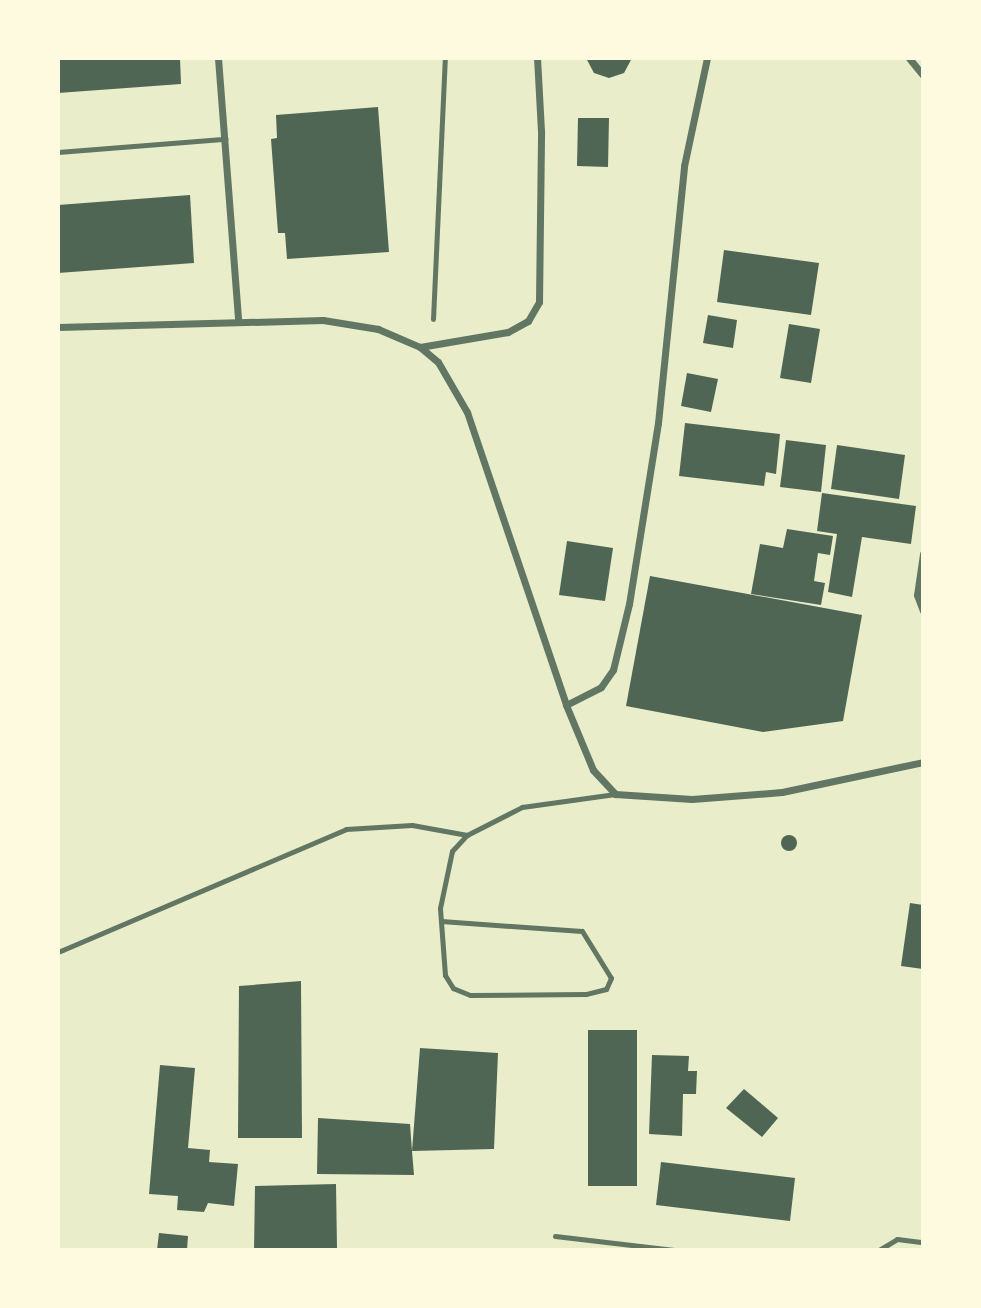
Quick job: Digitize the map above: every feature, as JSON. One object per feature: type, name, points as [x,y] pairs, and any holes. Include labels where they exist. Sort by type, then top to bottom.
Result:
[{"type":"street","points":[[218,58],[238,320]]},
{"type":"street","points":[[420,347],[508,332],[528,321],[539,302],[541,131],[537,58]]},
{"type":"street","points":[[566,705],[601,688],[612,670],[629,604],[658,423],[684,166],[707,58]]},
{"type":"street","points":[[909,58],[923,75]]},
{"type":"street","points":[[58,327],[238,320],[355,325],[420,347],[452,381],[467,412],[566,705],[593,770],[615,794],[692,799],[782,792],[923,762]]},
{"type":"street","points":[[923,554],[917,595],[923,611]]},
{"type":"lane","points":[[433,319],[445,58]]},
{"type":"lane","points":[[58,152],[225,139]]},
{"type":"lane","points":[[441,921],[582,931],[611,978],[606,989],[586,994],[470,995],[453,988],[445,975],[441,921],[452,851],[467,835],[522,807],[615,794]]},
{"type":"lane","points":[[58,952],[346,829],[412,825],[467,835]]},
{"type":"lane","points":[[555,1236],[674,1250]]},
{"type":"lane","points":[[879,1250],[897,1239],[923,1242]]},
{"type":"building","points":[[58,58],[180,58],[181,84],[58,93]]},
{"type":"building","points":[[586,58],[632,58],[624,73],[609,78],[594,73]]},
{"type":"building","points":[[378,107],[389,252],[287,259],[285,233],[278,233],[271,139],[277,138],[276,115]]},
{"type":"building","points":[[578,118],[609,118],[608,167],[577,166]]},
{"type":"building","points":[[190,195],[194,263],[58,273],[58,205]]},
{"type":"building","points":[[724,250],[819,263],[811,315],[717,302]]},
{"type":"building","points":[[708,315],[737,320],[733,348],[703,343]]},
{"type":"building","points":[[789,324],[820,329],[811,383],[780,378]]},
{"type":"building","points":[[687,373],[718,379],[711,412],[681,406]]},
{"type":"building","points":[[685,423],[780,434],[776,474],[766,472],[764,486],[679,476]]},
{"type":"building","points":[[786,440],[826,445],[821,492],[780,487]]},
{"type":"building","points":[[837,445],[905,455],[899,499],[831,489]]},
{"type":"building","points":[[822,493],[916,506],[911,544],[862,537],[852,597],[828,592],[837,534],[817,531]]},
{"type":"building","points":[[787,529],[833,536],[830,555],[818,553],[814,581],[825,583],[821,605],[751,594],[760,544],[783,548]]},
{"type":"building","points":[[567,541],[613,548],[605,601],[559,595]]},
{"type":"building","points":[[650,576],[862,615],[843,721],[763,732],[626,706]]},
{"type":"building","points":[[786,835],[792,835],[797,843],[795,849],[786,851],[781,846],[781,840]]},
{"type":"building","points":[[910,903],[923,905],[923,969],[901,966]]},
{"type":"building","points":[[301,981],[302,1138],[238,1138],[239,986]]},
{"type":"building","points":[[588,1030],[637,1030],[637,1186],[588,1186]]},
{"type":"building","points":[[420,1048],[498,1053],[494,1149],[412,1151]]},
{"type":"building","points":[[652,1055],[689,1056],[688,1071],[697,1071],[696,1094],[683,1094],[682,1136],[649,1134]]},
{"type":"building","points":[[160,1065],[195,1068],[188,1148],[210,1150],[209,1162],[238,1164],[234,1206],[208,1203],[204,1212],[177,1210],[178,1196],[149,1194]]},
{"type":"building","points":[[744,1089],[778,1118],[762,1137],[726,1108]]},
{"type":"building","points":[[318,1118],[410,1124],[414,1175],[317,1174]]},
{"type":"building","points":[[661,1162],[795,1178],[790,1221],[656,1205]]},
{"type":"building","points":[[336,1184],[337,1249],[254,1250],[255,1186]]},
{"type":"building","points":[[159,1233],[188,1236],[187,1250],[157,1250]]}]
